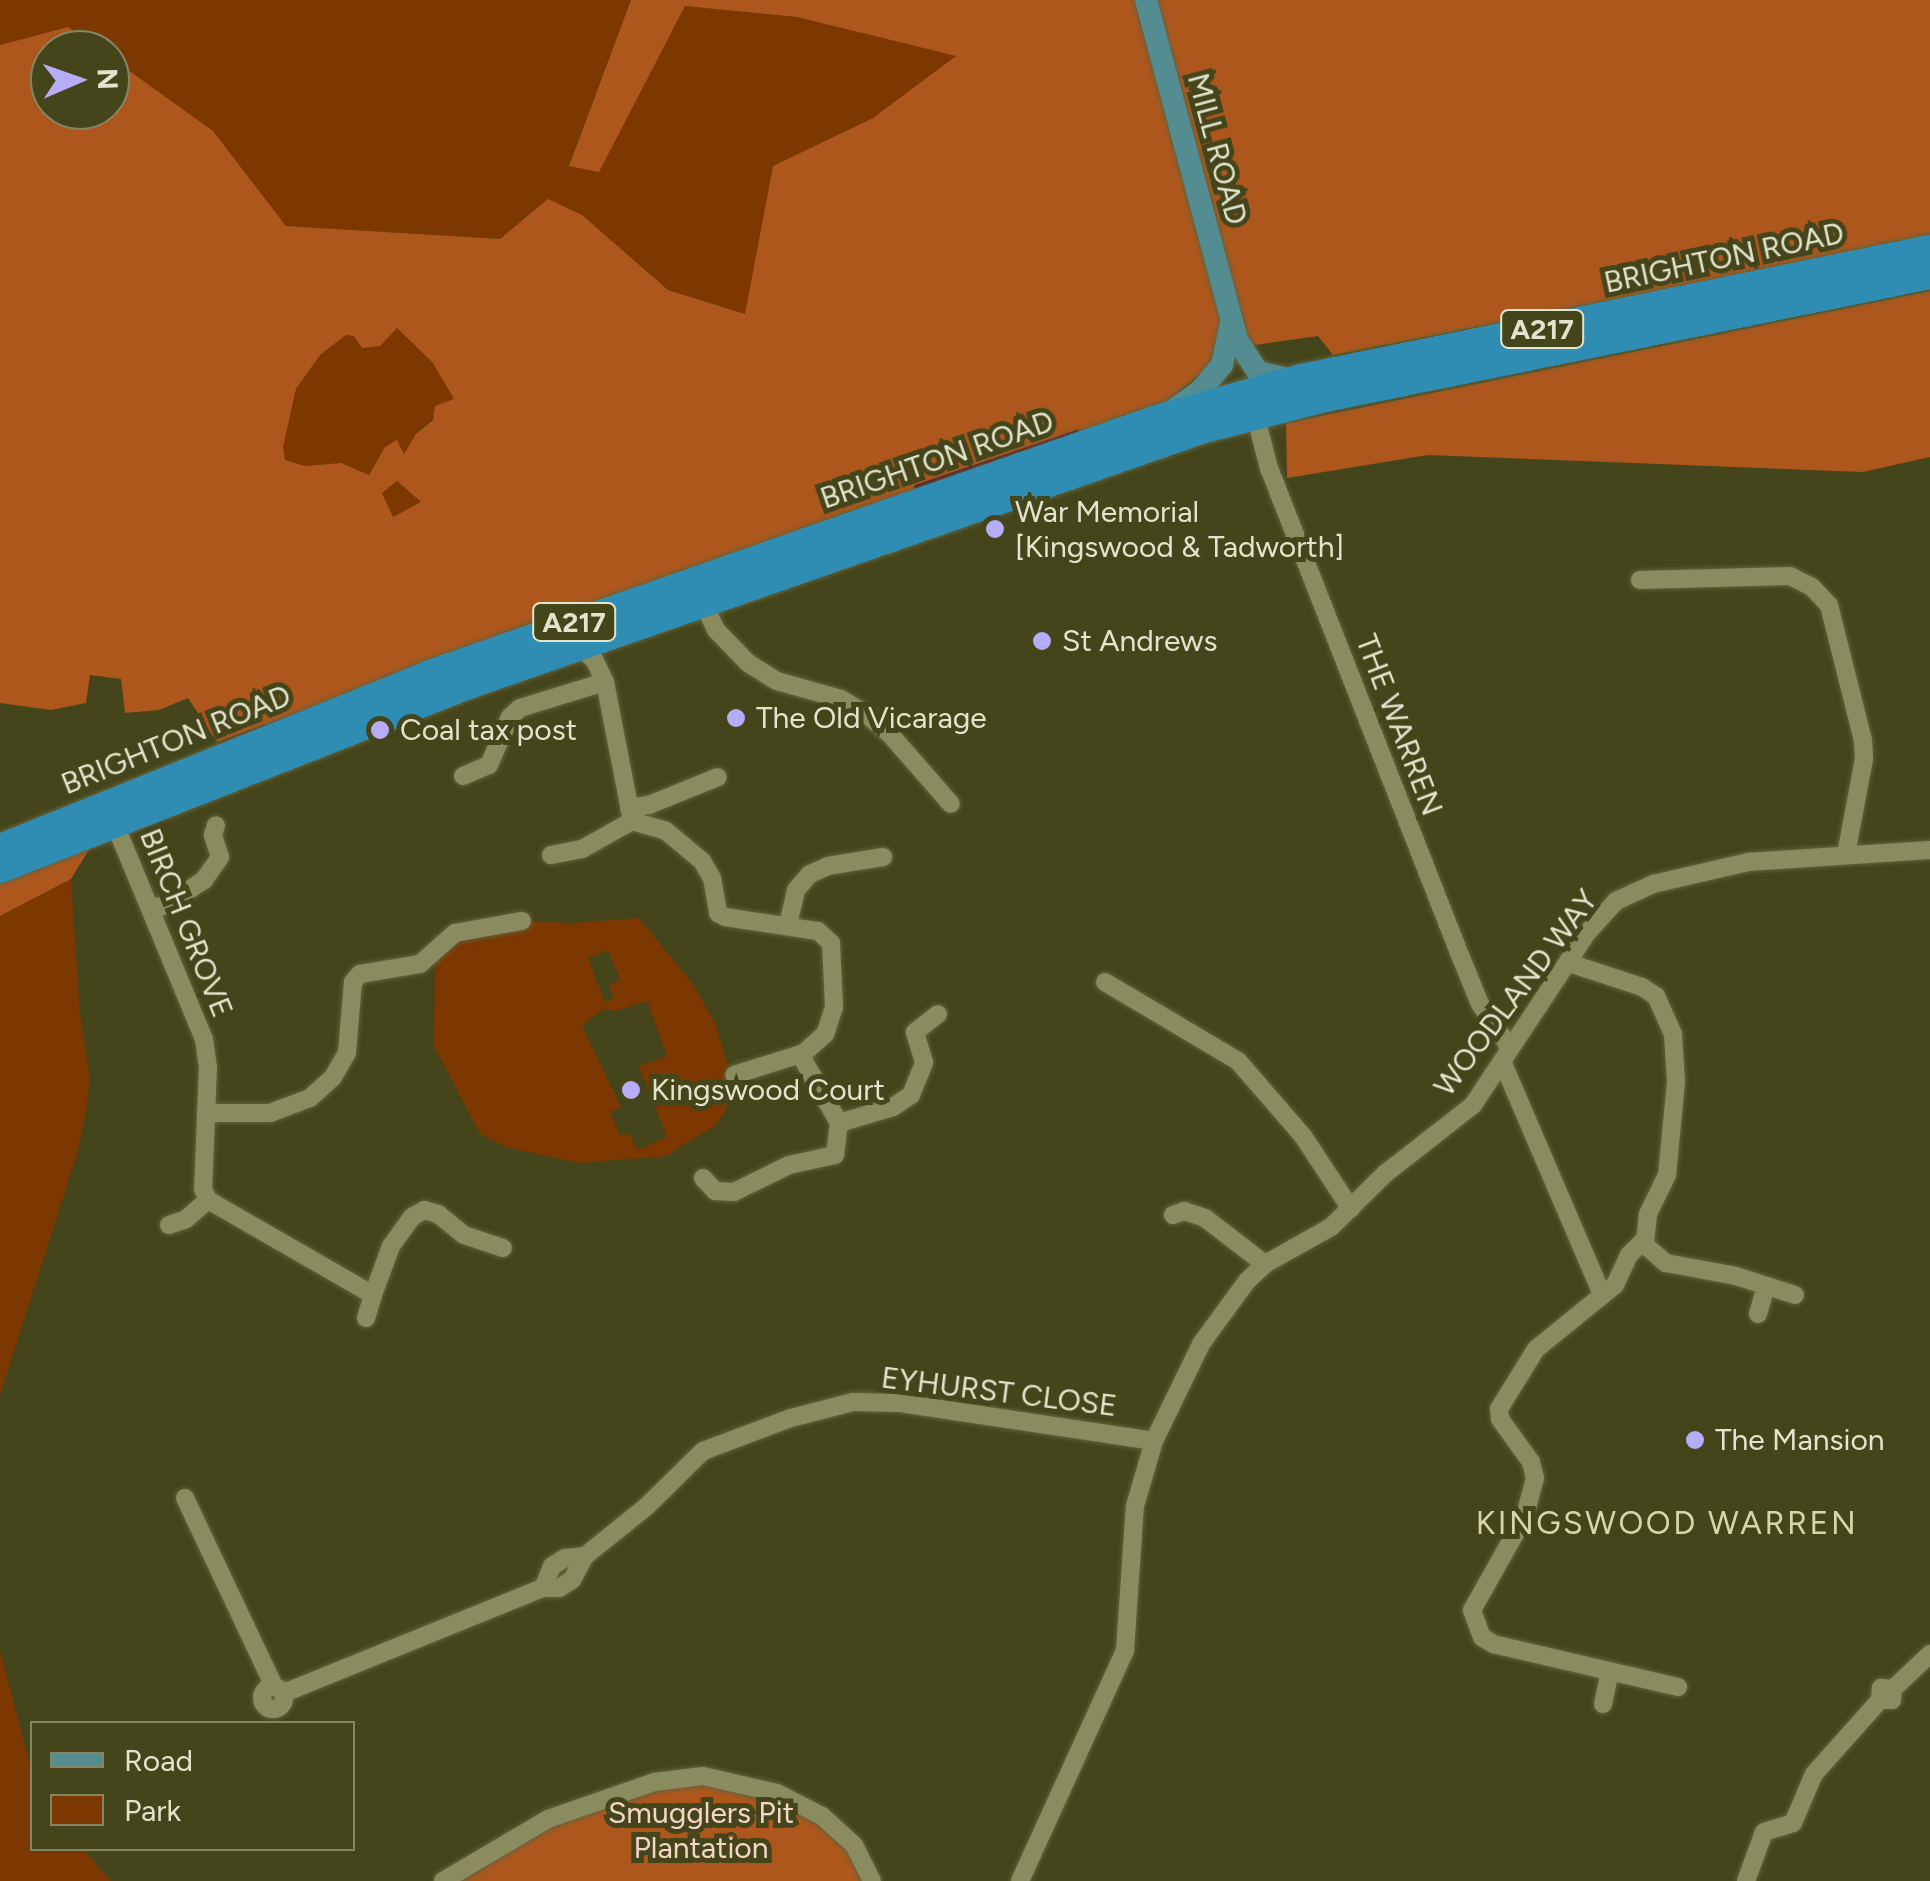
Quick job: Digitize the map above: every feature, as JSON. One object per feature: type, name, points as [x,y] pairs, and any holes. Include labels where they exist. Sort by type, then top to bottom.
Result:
[{"type":"highway","name":"BRIGHTON ROAD","points":[[0,848],[430,674],[1157,418],[1296,380],[1930,249]]},
{"type":"highway","name":"BRIGHTON ROAD","points":[[0,869],[579,646],[1129,453],[1255,414],[1930,275]]},
{"type":"main road","name":"MILL ROAD","points":[[1146,0],[1242,352],[1258,372],[1296,380]]},
{"type":"main road","name":"MILL ROAD","points":[[1157,418],[1200,391],[1222,365],[1228,348],[1229,313]]},
{"type":"street","name":"THE WARREN","points":[[1255,414],[1276,486],[1480,1004],[1506,1055],[1601,1292]]},
{"type":"street","points":[[1640,580],[1790,576],[1812,587],[1829,605],[1864,740],[1846,854]]},
{"type":"street","points":[[703,603],[716,630],[748,664],[777,681],[841,699],[866,714],[889,733],[951,804]]},
{"type":"street","points":[[579,646],[596,661],[604,682],[630,814]]},
{"type":"street","points":[[463,776],[489,765],[510,717],[520,708],[604,682]]},
{"type":"street","points":[[551,854],[582,849],[630,814],[718,777]]},
{"type":"street","points":[[630,814],[666,830],[702,861],[712,878],[718,913],[824,933],[832,950],[833,1017],[819,1042],[800,1054],[734,1076]]},
{"type":"street","name":"BIRCH GROVE","points":[[114,822],[204,1039],[202,1189],[208,1200]]},
{"type":"street","points":[[152,907],[164,906],[204,880],[220,857],[213,835],[216,825]]},
{"type":"street","name":"WOODLAND WAY","points":[[1020,1881],[1125,1650],[1135,1506],[1154,1441],[1201,1344],[1232,1300],[1266,1264],[1322,1234],[1386,1173],[1473,1105],[1600,916],[1634,891],[1748,862],[1930,850]]},
{"type":"street","points":[[788,925],[796,890],[810,874],[828,866],[884,857]]},
{"type":"street","points":[[206,1113],[270,1113],[310,1098],[333,1077],[347,1053],[354,982],[360,974],[420,964],[455,933],[522,921]]},
{"type":"street","points":[[1569,964],[1642,987],[1656,996],[1672,1034],[1676,1082],[1667,1175],[1648,1214],[1644,1240],[1629,1255],[1616,1284],[1601,1292],[1536,1350],[1498,1409],[1500,1419],[1531,1462],[1535,1478],[1525,1516],[1472,1610],[1482,1637],[1493,1644],[1678,1687]]},
{"type":"street","points":[[1105,982],[1238,1061],[1303,1136],[1351,1209]]},
{"type":"street","points":[[839,1123],[852,1116],[893,1107],[911,1095],[924,1062],[915,1032],[938,1014]]},
{"type":"street","points":[[703,1178],[715,1191],[734,1192],[789,1165],[830,1159],[838,1150],[839,1123],[800,1054]]},
{"type":"street","points":[[170,1225],[186,1219],[208,1200],[373,1296]]},
{"type":"street","points":[[366,1318],[390,1246],[419,1212],[430,1210],[464,1235],[504,1248]]},
{"type":"street","points":[[1174,1216],[1184,1212],[1204,1218],[1266,1264]]},
{"type":"street","points":[[1644,1240],[1656,1258],[1666,1263],[1796,1296]]},
{"type":"street","points":[[1758,1314],[1766,1286]]},
{"type":"street","name":"EYHURST CLOSE","points":[[185,1498],[279,1690],[544,1588],[566,1585],[582,1568],[585,1556],[646,1507],[703,1451],[823,1408],[853,1402],[900,1402],[1154,1441]]},
{"type":"street","points":[[1746,1881],[1764,1832],[1793,1823],[1822,1762],[1930,1654]]},
{"type":"street","points":[[1602,1704],[1610,1672]]},
{"type":"street","points":[[442,1881],[548,1820],[654,1782],[703,1776],[777,1794],[822,1816],[854,1845],[872,1881]]},
{"type":"green space","points":[[0,0],[631,0],[569,165],[685,6],[797,17],[957,56],[873,118],[773,166],[746,314],[668,290],[582,215],[500,239],[286,226],[213,131],[130,71],[130,30],[30,30],[30,37],[0,45]]},
{"type":"green space","points":[[631,0],[1930,0],[1930,238],[1333,355],[1318,336],[1248,346],[1230,331],[1207,368],[1161,406],[827,521],[217,742],[188,698],[159,710],[125,713],[121,679],[90,675],[86,703],[51,710],[0,703],[0,45],[30,37],[30,130],[130,130],[130,71],[213,131],[286,226],[500,239],[548,199],[582,215],[668,290],[745,314],[773,166],[873,118],[956,56],[797,17],[685,6],[599,172],[569,166]],"holes":[[[397,328],[433,363],[454,399],[435,406],[433,420],[416,434],[404,454],[397,440],[385,447],[369,475],[341,463],[305,466],[285,460],[283,447],[296,389],[320,355],[346,335],[354,336],[362,348],[380,346]],[[397,481],[421,502],[393,517],[382,493]]]},
{"type":"green space","points":[[1930,291],[1930,457],[1863,472],[1428,455],[1287,478],[1286,423]]},
{"type":"green space","points":[[396,327],[433,363],[454,399],[416,434],[404,455],[385,447],[369,475],[341,463],[305,466],[285,460],[283,447],[296,389],[320,355],[346,335]]},
{"type":"green space","points":[[397,481],[421,502],[393,517],[382,493]]},
{"type":"green space","points":[[95,840],[71,879],[0,916],[0,883]]},
{"type":"green space","points":[[71,879],[80,1014],[90,1078],[87,1107],[77,1154],[0,1395],[0,916]]},
{"type":"green space","points":[[639,918],[693,984],[716,1025],[736,1093],[716,1125],[666,1156],[579,1163],[506,1147],[480,1134],[434,1046],[435,958],[441,944],[522,921],[572,923]],"holes":[[[608,950],[620,980],[609,985],[614,998],[605,1002],[588,958]],[[647,1001],[667,1056],[639,1066],[667,1137],[637,1150],[630,1133],[620,1136],[610,1112],[621,1107],[582,1026],[603,1009],[617,1011]]]},
{"type":"green space","points":[[0,1650],[30,1764],[30,1851],[85,1851],[111,1881],[0,1881]]},
{"type":"green space","name":"Smugglers Pit Plantation","points":[[703,1776],[822,1816],[872,1881],[446,1881],[548,1819]]},
{"type":"waterway","points":[[916,487],[1077,432]]},
{"type":"place","name":"War Memorial [Kingswood & Tadworth]","points":[[995,529]]},
{"type":"place","name":"St Andrews","points":[[1042,641]]},
{"type":"place","name":"The Old Vicarage","points":[[736,718]]},
{"type":"place","name":"Coal tax post","points":[[380,730]]},
{"type":"place","name":"Kingswood Court","points":[[631,1090]]},
{"type":"place","name":"The Mansion","points":[[1695,1440]]},
{"type":"district","name":"KINGSWOOD WARREN","points":[[1667,1523]]}]
